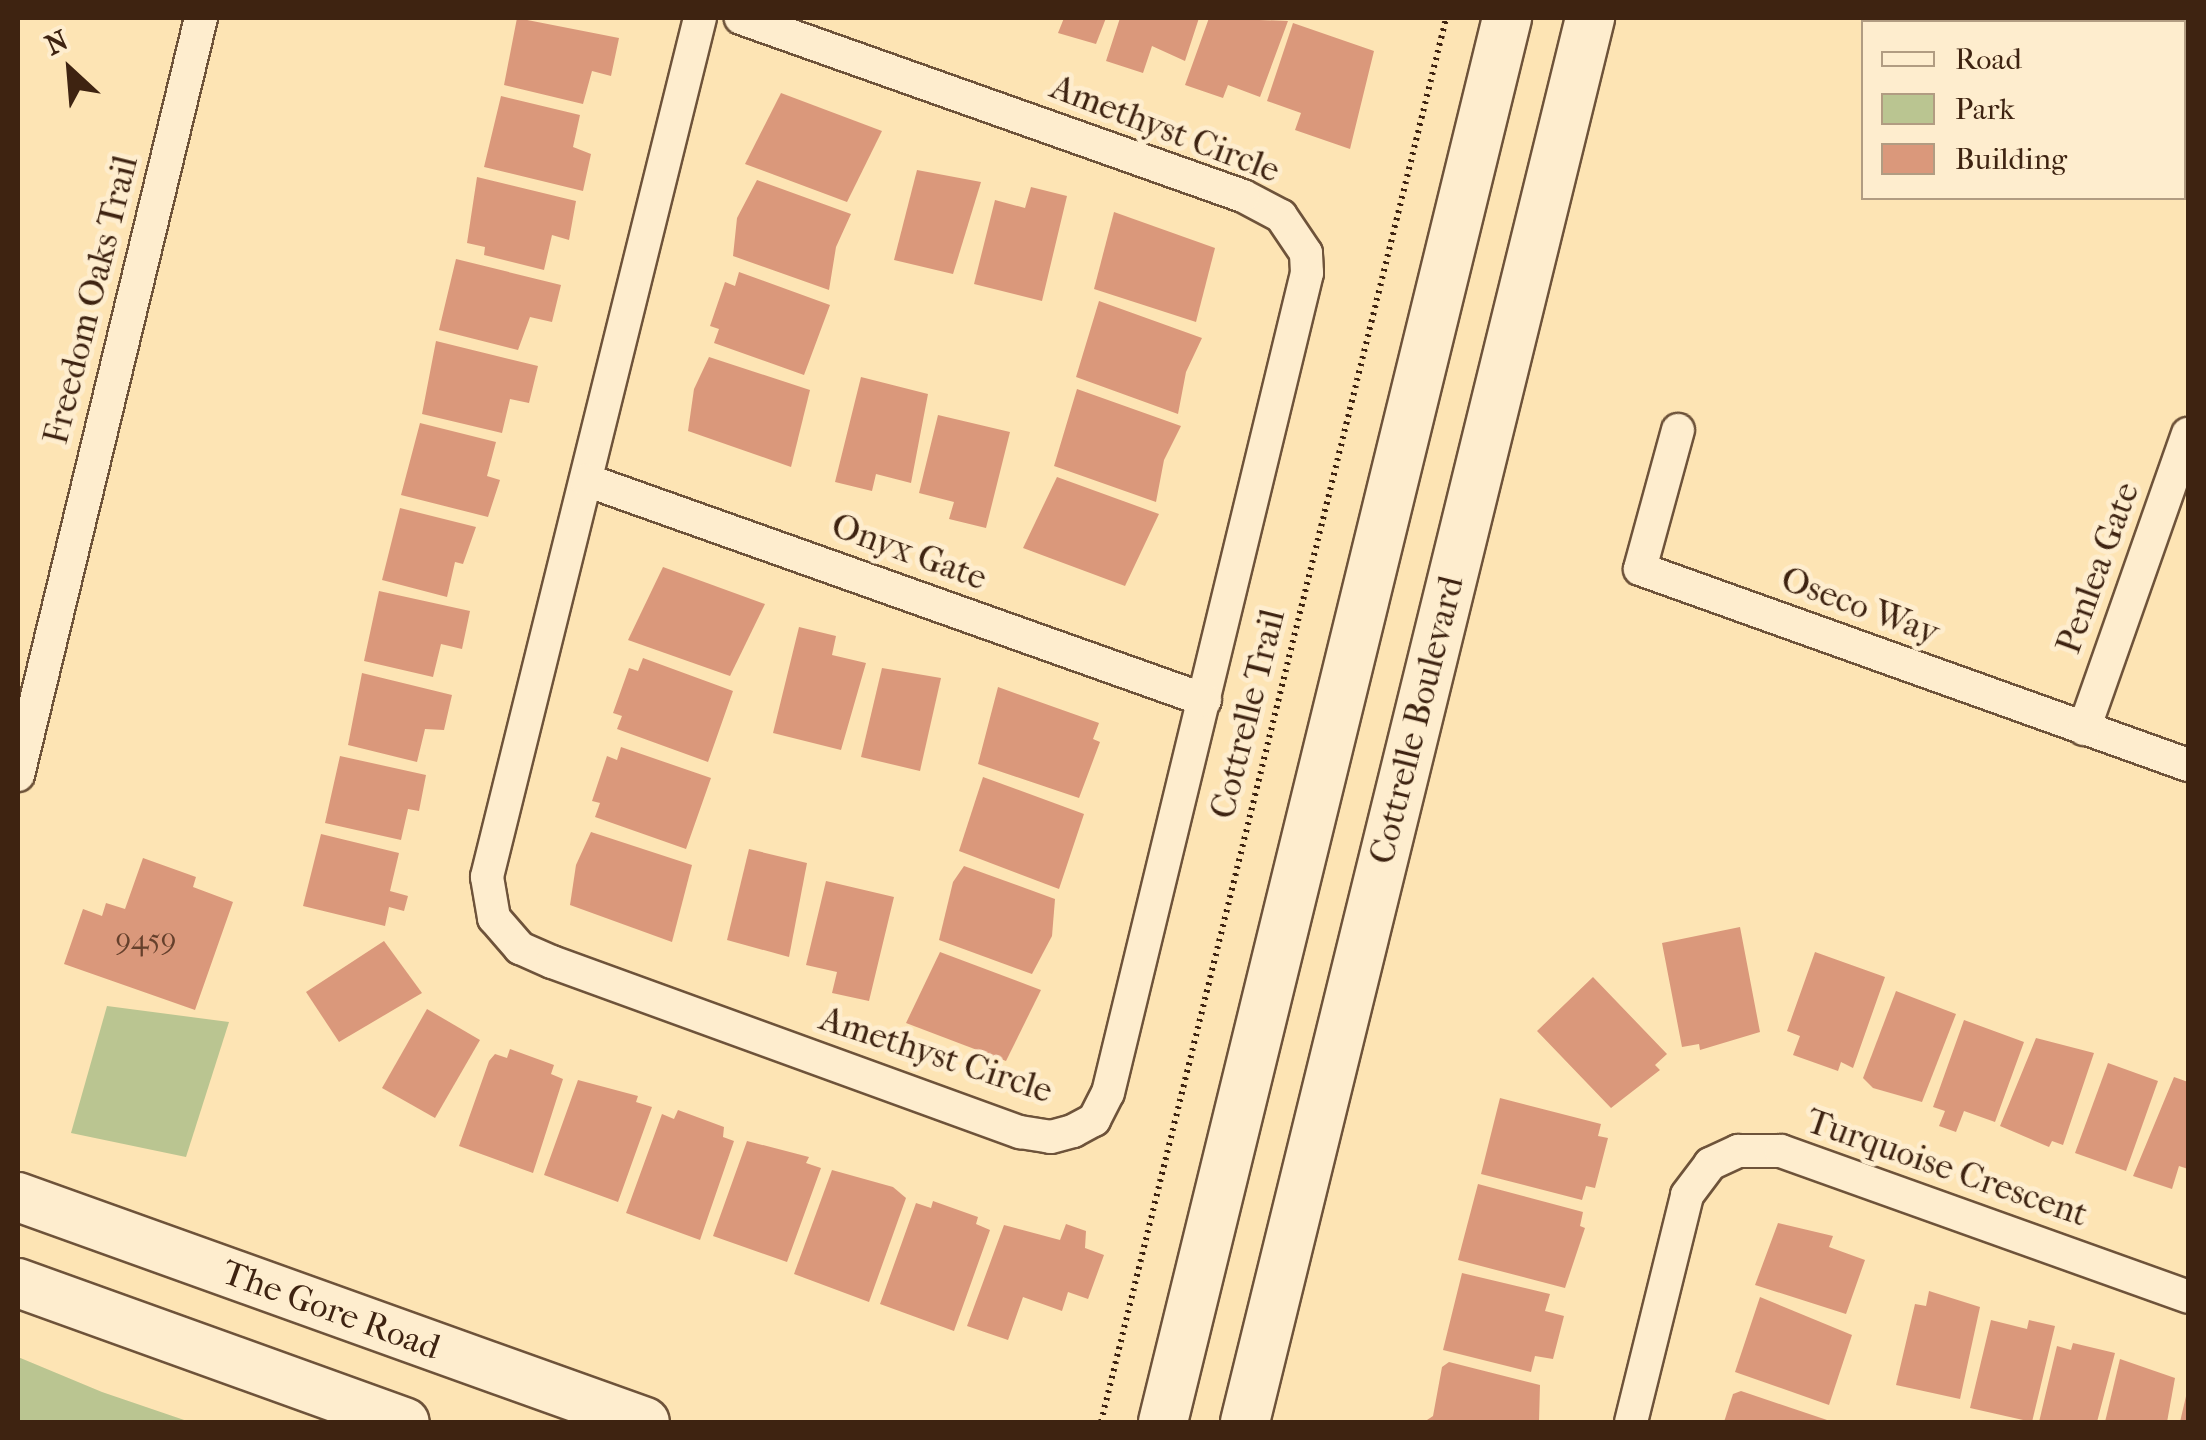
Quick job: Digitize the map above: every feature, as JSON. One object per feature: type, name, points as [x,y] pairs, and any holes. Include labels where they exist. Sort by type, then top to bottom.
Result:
[{"type":"main road","points":[[1163,1422],[1507,18]]},
{"type":"main road","name":"Cottrelle Boulevard","points":[[1245,1422],[1590,18]]},
{"type":"main road","name":"The Gore Road","points":[[18,1197],[645,1422]]},
{"type":"main road","points":[[18,1284],[405,1422]]},
{"type":"street","name":"Freedom Oaks Trail","points":[[18,776],[201,18]]},
{"type":"street","name":"Amethyst Circle","points":[[700,18],[487,878],[494,918],[520,948],[552,962],[1020,1132],[1051,1137],[1073,1131],[1104,1107],[1307,273],[1298,235],[1280,216],[1242,196],[741,18]]},
{"type":"street","name":"Oseco Way","points":[[1678,430],[1640,568],[2188,765]]},
{"type":"street","name":"Penlea Gate","points":[[2084,729],[2188,434]]},
{"type":"street","name":"Onyx Gate","points":[[586,480],[1205,700]]},
{"type":"street","name":"Turquoise Crescent","points":[[1630,1422],[1687,1195],[1710,1164],[1738,1150],[1781,1152],[2188,1296]]},
{"type":"path","name":"Cottrelle Trail","points":[[1101,1422],[1446,18]]},
{"type":"green space","points":[[107,1006],[229,1022],[186,1157],[71,1133]]},
{"type":"green space","points":[[18,1357],[102,1392],[190,1422],[18,1422]]},
{"type":"building","points":[[517,18],[619,38],[611,76],[592,71],[583,104],[504,85]]},
{"type":"building","points":[[1064,18],[1106,18],[1096,44],[1058,33]]},
{"type":"building","points":[[1120,18],[1199,18],[1185,61],[1152,46],[1143,73],[1106,61]]},
{"type":"building","points":[[1209,18],[1288,21],[1260,97],[1228,85],[1223,98],[1185,85]]},
{"type":"building","points":[[1293,23],[1374,51],[1350,149],[1295,130],[1301,113],[1267,101]]},
{"type":"building","points":[[781,93],[882,131],[847,202],[745,164]]},
{"type":"building","points":[[501,96],[580,115],[573,147],[591,154],[583,191],[484,167]]},
{"type":"building","points":[[917,170],[981,182],[953,274],[894,260]]},
{"type":"building","points":[[477,177],[576,201],[569,240],[552,235],[544,270],[484,255],[485,247],[467,243]]},
{"type":"building","points":[[757,180],[851,214],[836,247],[829,290],[733,256],[737,218]]},
{"type":"building","points":[[1031,187],[1067,196],[1042,301],[974,284],[995,200],[1025,208]]},
{"type":"building","points":[[1114,212],[1215,248],[1196,322],[1094,289]]},
{"type":"building","points":[[456,259],[561,285],[552,322],[530,317],[518,350],[439,330]]},
{"type":"building","points":[[739,272],[830,305],[804,375],[714,343],[719,329],[710,326],[725,282],[735,286]]},
{"type":"building","points":[[1099,301],[1202,338],[1186,372],[1178,414],[1076,377]]},
{"type":"building","points":[[436,341],[538,366],[529,403],[510,399],[502,433],[422,414]]},
{"type":"building","points":[[709,357],[810,390],[791,467],[688,431],[694,389]]},
{"type":"building","points":[[861,377],[928,394],[911,483],[876,474],[872,491],[835,482]]},
{"type":"building","points":[[1077,389],[1181,426],[1164,460],[1156,502],[1054,466]]},
{"type":"building","points":[[938,415],[1010,432],[986,528],[949,519],[954,502],[919,493]]},
{"type":"building","points":[[420,423],[496,442],[487,476],[500,480],[488,517],[401,495]]},
{"type":"building","points":[[1057,477],[1159,514],[1125,586],[1023,548]]},
{"type":"building","points":[[400,508],[476,527],[463,564],[455,562],[447,597],[382,580]]},
{"type":"building","points":[[663,567],[765,604],[730,676],[628,640]]},
{"type":"building","points":[[379,591],[470,611],[462,649],[441,644],[433,677],[364,661]]},
{"type":"building","points":[[799,627],[836,636],[832,655],[866,663],[841,750],[773,733]]},
{"type":"building","points":[[643,658],[733,691],[708,762],[617,729],[622,716],[613,713],[629,668],[638,671]]},
{"type":"building","points":[[882,668],[941,678],[920,771],[861,757]]},
{"type":"building","points":[[362,673],[452,695],[444,730],[425,729],[417,762],[348,745]]},
{"type":"building","points":[[998,687],[1099,723],[1093,739],[1100,742],[1079,798],[978,764]]},
{"type":"building","points":[[621,747],[711,778],[686,849],[595,817],[600,803],[592,801],[607,756],[617,760]]},
{"type":"building","points":[[340,756],[426,775],[419,811],[408,809],[401,840],[325,823]]},
{"type":"building","points":[[983,777],[1084,814],[1059,889],[959,851]]},
{"type":"building","points":[[591,832],[692,865],[672,942],[570,905],[576,865]]},
{"type":"building","points":[[321,834],[399,853],[390,891],[408,896],[404,911],[389,907],[385,926],[303,906]]},
{"type":"building","points":[[749,849],[807,863],[789,957],[727,940]]},
{"type":"building","points":[[143,858],[196,877],[193,887],[233,902],[195,1010],[64,964],[83,909],[102,916],[106,903],[125,909]]},
{"type":"building","points":[[964,866],[1055,899],[1052,936],[1032,974],[939,940],[953,882]]},
{"type":"building","points":[[826,881],[894,897],[869,1001],[832,993],[837,972],[806,965]]},
{"type":"building","points":[[1740,927],[1760,1032],[1700,1050],[1699,1044],[1682,1047],[1662,943]]},
{"type":"building","points":[[384,941],[422,993],[339,1042],[306,992]]},
{"type":"building","points":[[940,952],[1041,990],[1006,1061],[906,1023]]},
{"type":"building","points":[[1815,952],[1885,977],[1853,1068],[1841,1062],[1838,1071],[1793,1055],[1800,1036],[1787,1031]]},
{"type":"building","points":[[1593,977],[1667,1054],[1655,1065],[1660,1070],[1611,1108],[1537,1031]]},
{"type":"building","points":[[1896,991],[1956,1014],[1922,1102],[1873,1088],[1863,1078]]},
{"type":"building","points":[[427,1009],[480,1040],[435,1118],[382,1088]]},
{"type":"building","points":[[1964,1020],[2024,1042],[1995,1122],[1964,1111],[1956,1132],[1939,1126],[1945,1111],[1933,1107]]},
{"type":"building","points":[[2036,1038],[2094,1053],[2063,1145],[2052,1141],[2049,1147],[2000,1126]]},
{"type":"building","points":[[510,1049],[554,1065],[551,1074],[563,1079],[533,1173],[459,1146],[489,1061],[495,1054],[507,1058]]},
{"type":"building","points":[[2108,1063],[2158,1081],[2126,1171],[2075,1153]]},
{"type":"building","points":[[2174,1077],[2188,1082],[2188,1169],[2179,1166],[2172,1189],[2133,1176]]},
{"type":"building","points":[[578,1080],[638,1096],[636,1102],[652,1107],[618,1202],[544,1175]]},
{"type":"building","points":[[1500,1098],[1601,1124],[1598,1136],[1608,1138],[1595,1188],[1586,1186],[1582,1200],[1481,1174]]},
{"type":"building","points":[[678,1110],[724,1127],[723,1137],[734,1141],[700,1240],[626,1213],[662,1114],[674,1119]]},
{"type":"building","points":[[747,1141],[809,1157],[806,1163],[821,1168],[787,1262],[713,1236]]},
{"type":"building","points":[[832,1170],[893,1187],[906,1198],[869,1302],[794,1274]]},
{"type":"building","points":[[1478,1184],[1583,1212],[1580,1226],[1585,1228],[1565,1288],[1458,1260]]},
{"type":"building","points":[[933,1201],[978,1217],[976,1224],[990,1230],[954,1331],[880,1304],[916,1203],[931,1208]]},
{"type":"building","points":[[1778,1223],[1833,1236],[1829,1247],[1865,1260],[1846,1314],[1755,1285]]},
{"type":"building","points":[[1066,1224],[1086,1231],[1085,1248],[1104,1255],[1088,1299],[1068,1292],[1062,1311],[1023,1297],[1008,1340],[967,1326],[1004,1225],[1060,1240]]},
{"type":"building","points":[[1462,1273],[1550,1294],[1545,1311],[1564,1316],[1553,1359],[1535,1356],[1531,1372],[1443,1350]]},
{"type":"building","points":[[1929,1291],[1980,1307],[1960,1399],[1896,1385],[1915,1304],[1926,1306]]},
{"type":"building","points":[[1760,1297],[1852,1335],[1829,1405],[1735,1372]]},
{"type":"building","points":[[1991,1320],[2027,1329],[2029,1320],[2055,1326],[2032,1422],[1970,1408]]},
{"type":"building","points":[[2073,1343],[2115,1353],[2097,1422],[2039,1422],[2057,1346],[2071,1350]]},
{"type":"building","points":[[2120,1359],[2175,1378],[2167,1422],[2105,1422]]},
{"type":"building","points":[[1449,1362],[1540,1385],[1539,1422],[1424,1422],[1433,1416],[1442,1367]]},
{"type":"building","points":[[1741,1391],[1833,1422],[1724,1422],[1733,1394]]},
{"type":"building","points":[[2187,1392],[2188,1422],[2180,1422]]}]
